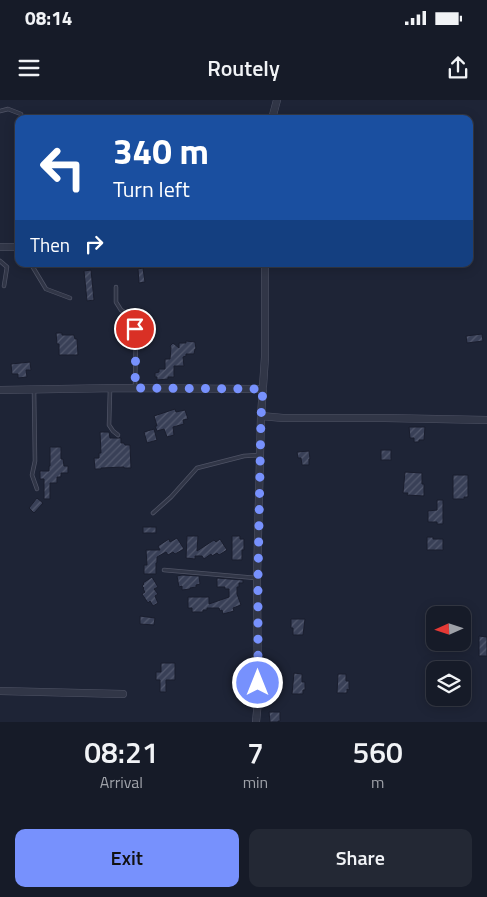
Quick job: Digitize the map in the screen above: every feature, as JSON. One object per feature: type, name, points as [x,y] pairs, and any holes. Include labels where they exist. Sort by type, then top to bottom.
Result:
[{"type":"street","points":[[273,115],[277,100]]},
{"type":"street","points":[[0,247],[15,248]]},
{"type":"street","points":[[256,722],[258,701],[260,455],[265,357],[265,267]]},
{"type":"street","points":[[0,390],[110,388],[263,389]]},
{"type":"street","points":[[261,416],[283,418],[487,420]]},
{"type":"street","points":[[0,691],[123,694]]},
{"type":"lane","points":[[0,111],[8,109],[21,114]]},
{"type":"lane","points":[[0,261],[7,267],[4,286]]},
{"type":"lane","points":[[33,267],[46,289],[70,298]]},
{"type":"lane","points":[[116,287],[116,302],[121,310],[129,315],[136,331],[135,388]]},
{"type":"lane","points":[[110,388],[109,425],[112,431],[118,435]]},
{"type":"lane","points":[[34,389],[35,461],[32,475],[37,489]]},
{"type":"lane","points":[[153,513],[171,497],[197,468],[244,456],[260,455]]},
{"type":"lane","points":[[164,570],[258,578]]},
{"type":"building","points":[[143,268],[145,282],[139,283],[138,269]]},
{"type":"building","points":[[91,270],[94,300],[87,301],[84,271]]},
{"type":"building","points":[[56,333],[74,335],[75,339],[77,339],[78,355],[59,355]]},
{"type":"building","points":[[482,334],[483,341],[467,343],[466,336]]},
{"type":"building","points":[[186,341],[195,342],[196,349],[194,354],[186,354],[183,357],[184,366],[174,366],[174,377],[157,380],[155,373],[159,372],[159,369],[165,369],[165,359],[170,359],[170,346],[173,343],[179,348],[179,343],[186,343]]},
{"type":"building","points":[[30,362],[31,370],[26,370],[27,377],[18,378],[18,374],[12,374],[11,364]]},
{"type":"building","points":[[175,409],[176,412],[185,410],[188,419],[183,420],[184,424],[173,427],[174,435],[167,437],[164,429],[157,431],[154,416]]},
{"type":"building","points":[[409,427],[425,427],[424,440],[414,442],[414,438],[410,438]]},
{"type":"building","points":[[154,429],[157,440],[147,443],[144,432]]},
{"type":"building","points":[[100,432],[109,432],[110,438],[121,438],[121,443],[130,445],[131,468],[95,469],[94,458],[99,458],[99,453],[101,453]]},
{"type":"building","points":[[50,447],[61,447],[61,459],[63,459],[64,466],[68,466],[68,473],[61,473],[61,477],[57,477],[57,483],[50,483],[50,499],[44,499],[44,479],[40,479],[40,471],[49,471]]},
{"type":"building","points":[[381,450],[391,450],[391,460],[381,460]]},
{"type":"building","points":[[309,451],[309,465],[302,465],[301,458],[298,458],[297,452]]},
{"type":"building","points":[[405,472],[422,473],[424,496],[403,493]]},
{"type":"building","points":[[453,475],[468,475],[468,497],[453,499]]},
{"type":"building","points":[[37,498],[43,503],[34,513],[29,508]]},
{"type":"building","points":[[437,500],[443,500],[443,524],[428,522],[428,511],[437,510]]},
{"type":"building","points":[[143,527],[156,527],[156,533],[143,533]]},
{"type":"building","points":[[187,536],[198,536],[197,551],[214,540],[216,542],[220,539],[227,550],[219,555],[217,553],[212,556],[211,554],[204,559],[202,556],[195,556],[195,559],[186,558]]},
{"type":"building","points":[[232,536],[240,536],[240,539],[244,539],[242,560],[232,560]]},
{"type":"building","points":[[427,537],[443,539],[443,550],[427,550]]},
{"type":"building","points":[[177,538],[184,549],[175,554],[173,552],[168,555],[166,552],[157,557],[156,574],[144,574],[144,565],[147,565],[146,550],[160,550],[158,546],[169,539],[170,542]]},
{"type":"building","points":[[177,576],[199,576],[200,584],[190,589],[182,590],[182,586],[179,587]]},
{"type":"building","points":[[152,577],[158,587],[154,589],[158,594],[155,596],[158,603],[153,606],[150,601],[148,603],[142,594],[145,592],[142,586],[143,583]]},
{"type":"building","points":[[217,578],[243,580],[243,583],[239,583],[239,587],[237,587],[237,594],[241,605],[233,608],[234,611],[223,614],[219,608],[207,608],[203,612],[192,612],[192,608],[188,608],[188,597],[209,597],[209,604],[229,597],[229,589],[217,587]]},
{"type":"building","points":[[140,616],[155,618],[154,625],[140,624]]},
{"type":"building","points":[[291,619],[305,619],[303,635],[293,635]]},
{"type":"building","points":[[479,636],[487,637],[487,656],[479,656]]},
{"type":"building","points":[[161,663],[175,663],[175,680],[166,680],[166,692],[160,692],[160,680],[156,680],[156,672],[161,672]]},
{"type":"building","points":[[294,673],[302,674],[302,682],[305,682],[303,694],[292,694]]},
{"type":"building","points":[[338,674],[346,674],[346,681],[349,681],[347,693],[337,693]]},
{"type":"building","points":[[269,712],[280,712],[280,721],[270,722]]},
{"type":"route","points":[[135,329],[135,388],[263,389],[260,455],[258,683]]}]
